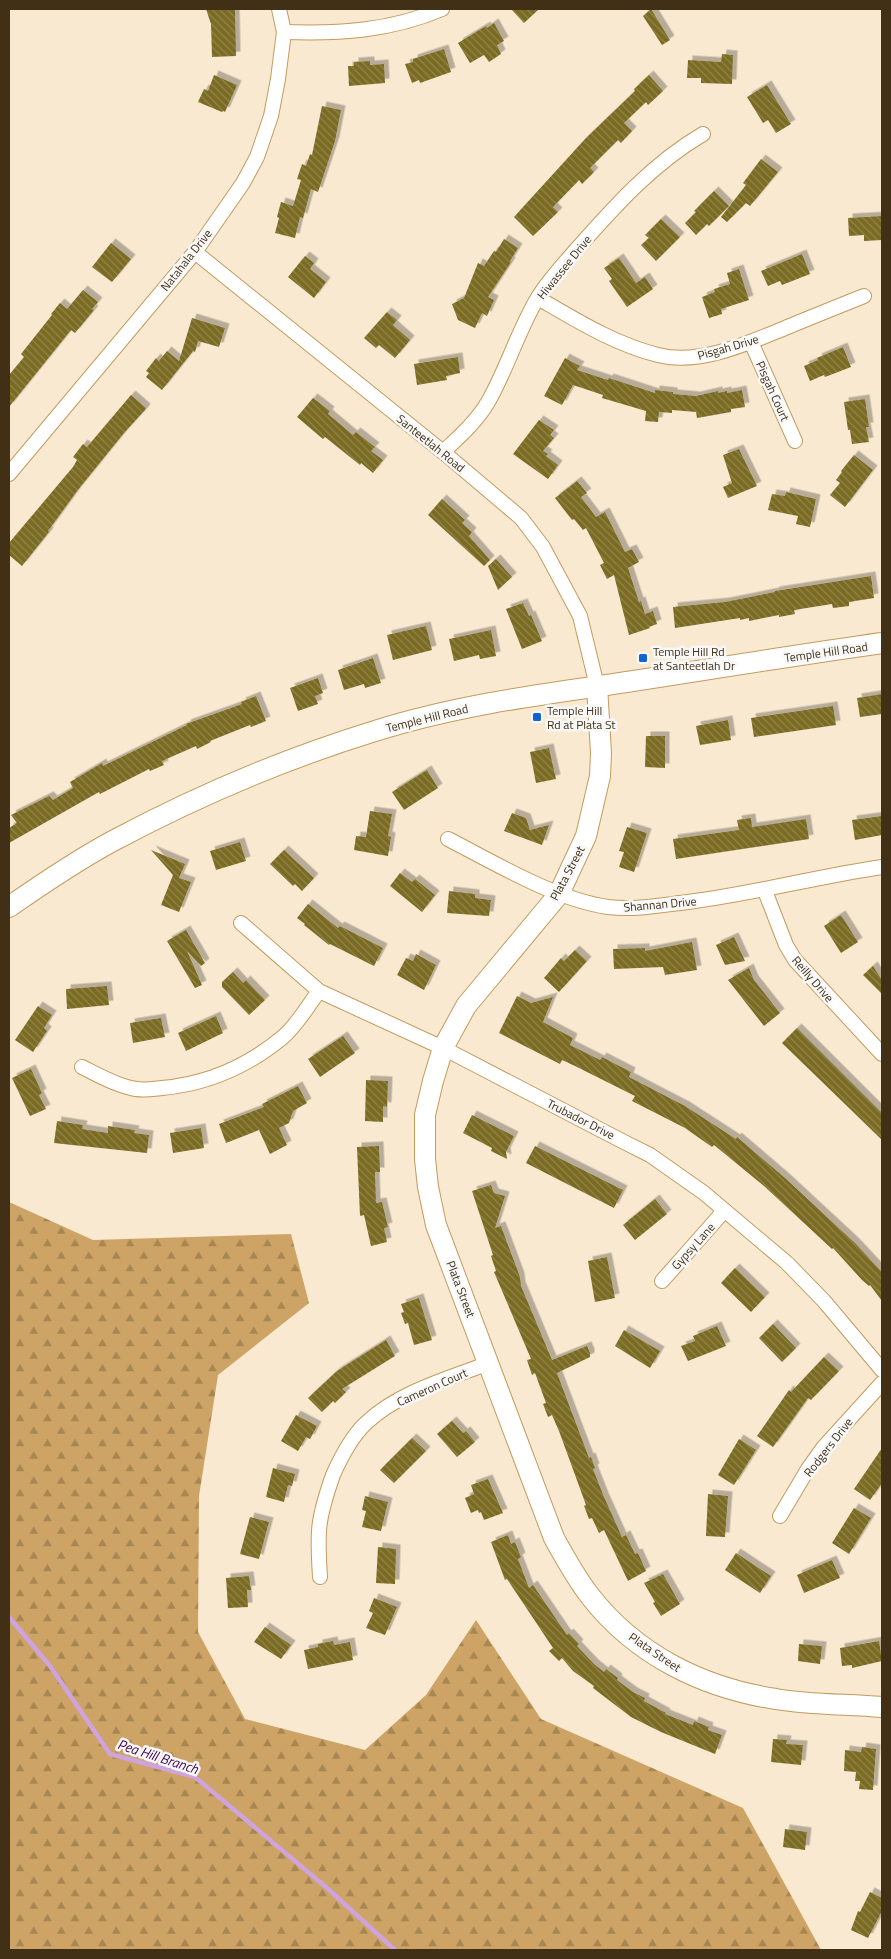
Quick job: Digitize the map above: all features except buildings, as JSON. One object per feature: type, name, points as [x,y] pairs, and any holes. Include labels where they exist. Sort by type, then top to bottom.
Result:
[{"type":"street","name":"Natahala Drive","points":[[9,474],[195,252],[243,183],[257,157],[271,116],[284,32],[279,9]]},
{"type":"street","points":[[284,32],[330,34],[378,28],[405,23],[442,9]]},
{"type":"street","name":"Hiwassee Drive","points":[[443,452],[461,435],[488,402],[538,298],[583,242],[659,163],[703,134]]},
{"type":"street","name":"Santeetlah Road","points":[[195,252],[443,452],[521,518],[543,547],[580,616],[597,686]]},
{"type":"street","name":"Pisgah Drive","points":[[538,298],[594,331],[621,344],[659,356],[697,357],[751,342],[864,296]]},
{"type":"street","name":"Pisgah Court","points":[[751,342],[795,441]]},
{"type":"street","name":"Temple Hill Road","points":[[9,906],[109,843],[240,780],[377,730],[440,713],[504,700],[882,644]]},
{"type":"street","name":"Plata Street","points":[[597,686],[601,753],[600,776],[586,836],[559,894],[466,1006],[443,1048],[425,1115],[425,1159],[428,1188],[436,1225],[554,1538],[590,1597],[617,1626],[650,1652],[702,1681],[776,1700],[882,1707]]},
{"type":"street","name":"Shannan Drive","points":[[448,839],[559,894],[609,907],[635,907],[698,901],[765,891],[801,881],[882,867]]},
{"type":"street","name":"Reilly Drive","points":[[765,891],[786,945],[795,960],[882,1054]]},
{"type":"street","name":"Trubador Drive","points":[[240,923],[319,991],[443,1048],[650,1155],[704,1193],[787,1263],[824,1301],[882,1370]]},
{"type":"street","points":[[82,1067],[107,1080],[132,1088],[158,1089],[201,1082],[223,1074],[246,1062],[284,1036],[319,991]]},
{"type":"street","name":"Gypsy Lane","points":[[662,1281],[724,1211]]},
{"type":"street","name":"Cameron Court","points":[[320,1577],[319,1529],[329,1487],[340,1459],[353,1439],[365,1424],[380,1411],[409,1394],[489,1363]]},
{"type":"street","name":"Rodgers Drive","points":[[780,1516],[823,1448],[882,1383]]},
{"type":"green space","points":[[9,1202],[93,1240],[291,1234],[309,1303],[218,1375],[199,1496],[198,1632],[245,1719],[365,1750],[426,1695],[476,1620],[541,1719],[743,1808],[821,1950],[9,1950]]},
{"type":"waterway","name":"Pea Hill Branch","points":[[9,1617],[50,1666],[110,1754],[195,1777],[327,1888],[395,1950]]},
{"type":"place","name":"Temple Hill Rd at Santeetlah Dr","points":[[643,658]]},
{"type":"place","name":"Temple Hill Rd at Plata St","points":[[537,717]]}]
